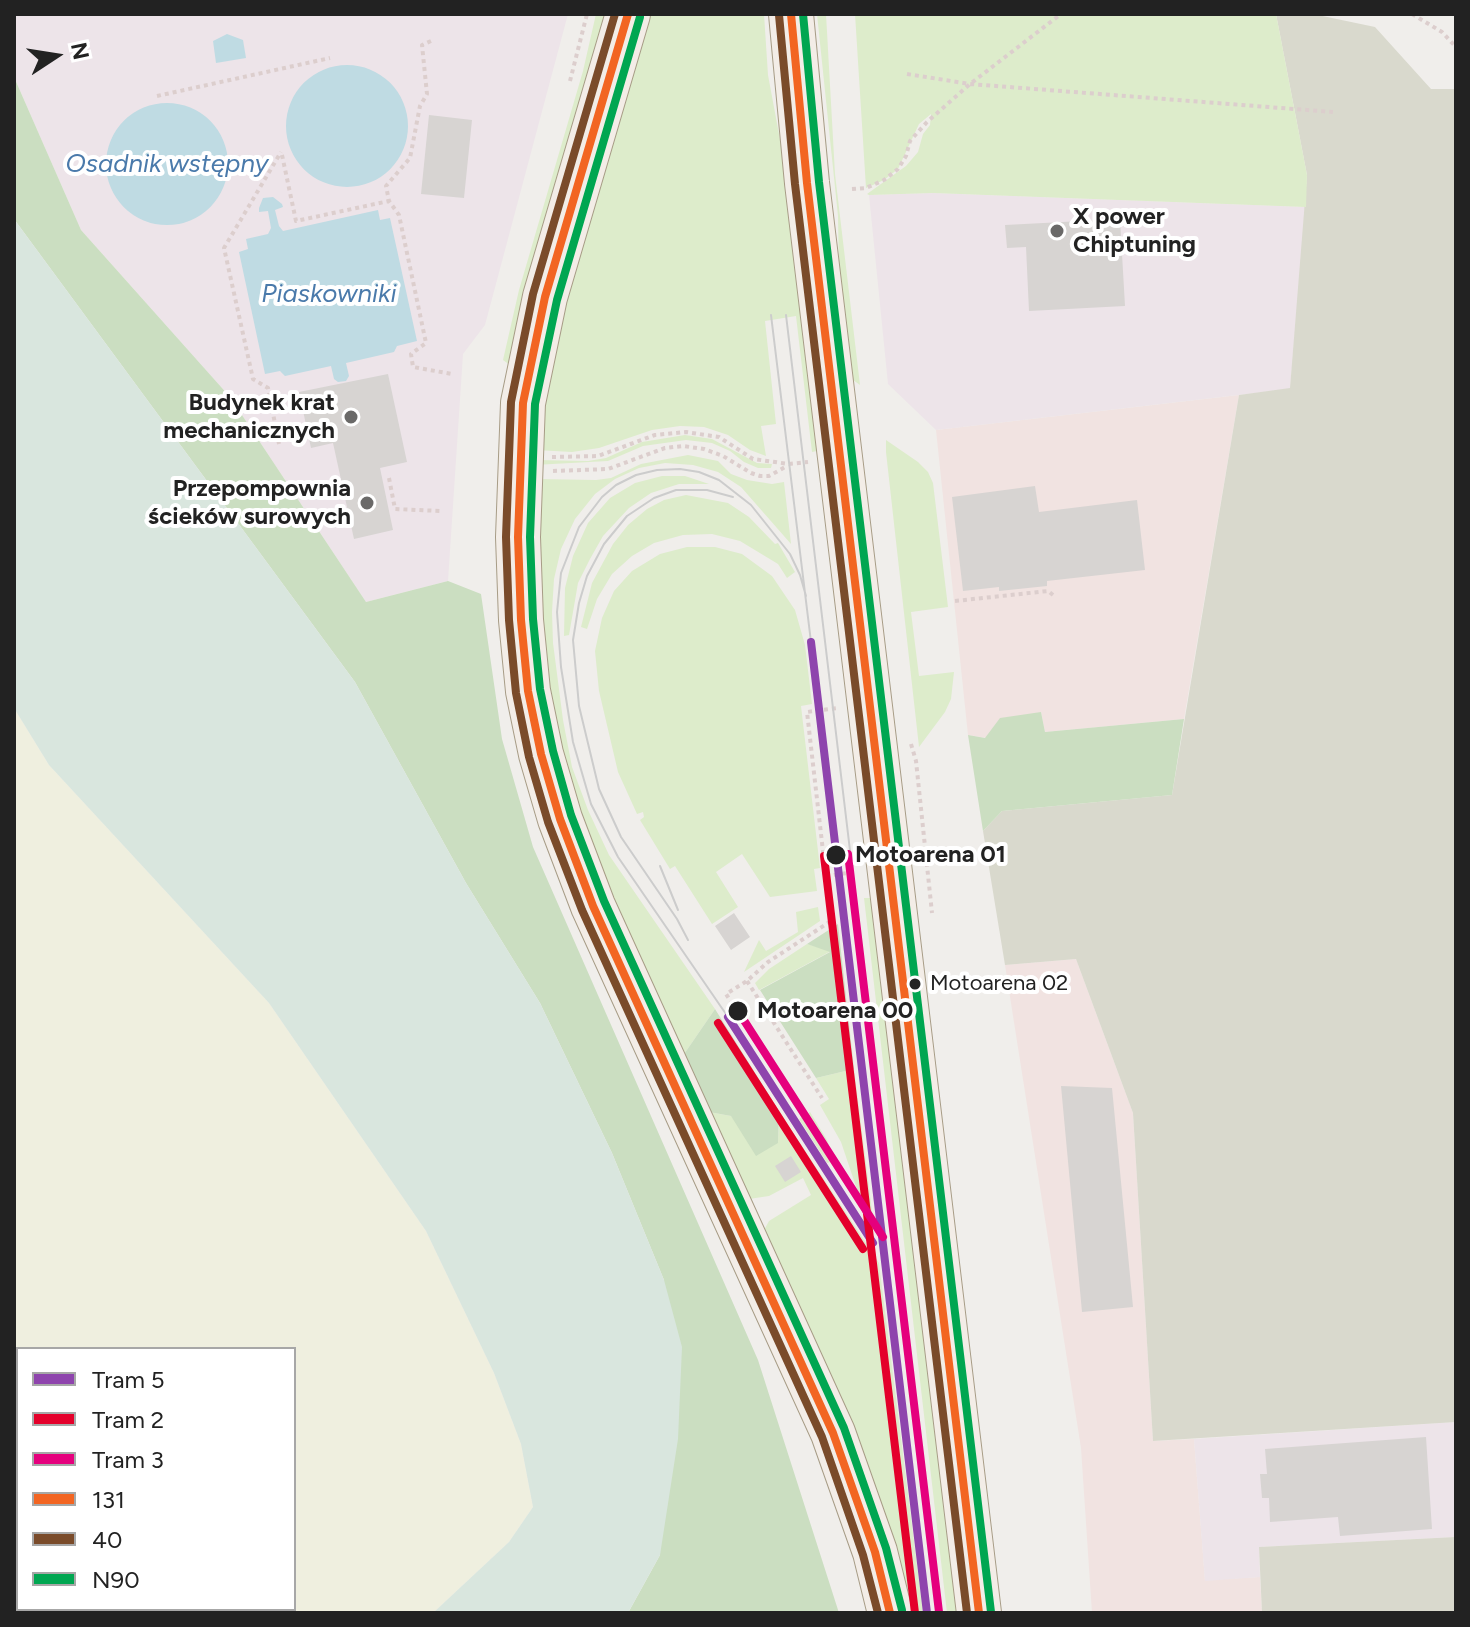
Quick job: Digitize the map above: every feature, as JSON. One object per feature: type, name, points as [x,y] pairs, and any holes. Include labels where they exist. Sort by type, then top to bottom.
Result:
[{"type":"main road","points":[[628,14],[545,297],[523,403],[518,537],[528,691],[541,754],[560,819],[593,906],[833,1433],[875,1552],[890,1613]]},
{"type":"main road","points":[[791,14],[807,183],[979,1613]]},
{"type":"path","points":[[852,189],[866,188],[898,169],[910,141],[970,84],[1061,14]]},
{"type":"path","points":[[1412,14],[1442,32],[1456,47]]},
{"type":"path","points":[[431,41],[422,45],[427,94],[420,106],[410,158],[386,186],[389,201],[399,215],[426,343],[411,354],[413,367],[452,374]]},
{"type":"path","points":[[157,96],[330,58]]},
{"type":"path","points":[[907,74],[970,84],[1333,112]]},
{"type":"path","points":[[279,444],[268,388],[253,379],[224,248],[281,152],[296,221],[389,201]]},
{"type":"path","points":[[700,432],[719,437],[753,459],[789,464],[769,476],[760,476],[723,456],[683,446],[665,448],[596,471],[520,463],[598,456],[655,435],[700,432]]},
{"type":"path","points":[[389,478],[395,509],[440,511]]},
{"type":"path","points":[[955,601],[1048,591],[1053,595]]},
{"type":"path","points":[[802,1112],[726,994],[831,921],[807,712],[844,708]]},
{"type":"path","points":[[910,740],[918,781]]},
{"type":"path","points":[[747,981],[822,1098]]},
{"type":"shaded area","points":[[14,14],[568,14],[485,325],[463,354],[448,581],[366,602],[230,397],[81,230],[14,77]]},
{"type":"shaded area","points":[[1276,14],[1313,14],[1375,27],[1431,89],[1456,89],[1456,1422],[1153,1441],[1133,1113],[1076,959],[1005,965],[983,831],[1002,811],[1172,795],[1239,395],[1290,388],[1307,175]]},
{"type":"shaded area","points":[[933,193],[1306,207],[1290,389],[936,430],[888,384],[869,195]]},
{"type":"shaded area","points":[[14,219],[355,682],[466,883],[540,1003],[612,1153],[664,1280],[682,1347],[678,1439],[660,1555],[628,1613],[433,1613],[509,1542],[533,1507],[521,1444],[494,1373],[426,1231],[269,1003],[49,765],[14,708]]},
{"type":"shaded area","points":[[1239,395],[1184,719],[1045,732],[1041,712],[986,738],[968,735],[936,430]]},
{"type":"shaded area","points":[[1076,959],[1133,1113],[1153,1441],[1194,1439],[1205,1580],[1260,1577],[1262,1613],[1092,1613],[1081,1448],[1005,965]]},
{"type":"shaded area","points":[[1456,1422],[1456,1537],[1259,1547],[1260,1577],[1205,1581],[1194,1439]]},
{"type":"shaded area","points":[[1456,1537],[1456,1613],[1262,1613],[1259,1547]]},
{"type":"green space","points":[[596,14],[612,14],[514,368],[503,360],[519,290],[583,71]]},
{"type":"green space","points":[[642,14],[764,14],[768,75],[789,188],[822,450],[812,452],[796,316],[765,321],[776,424],[761,426],[766,456],[750,450],[728,435],[704,427],[680,426],[652,430],[599,448],[572,452],[536,450],[545,381]]},
{"type":"green space","points":[[817,14],[826,14],[835,174],[860,385],[846,369],[840,334],[838,216]]},
{"type":"green space","points":[[855,14],[1276,14],[1307,175],[1306,207],[933,193],[869,195],[906,166],[918,152],[923,134],[930,125],[931,114],[919,124],[898,169],[866,188]]},
{"type":"green space","points":[[14,77],[81,230],[230,397],[366,602],[448,581],[481,594],[502,739],[533,847],[758,1360],[839,1613],[628,1613],[660,1555],[664,1280],[612,1153],[540,1003],[466,883],[355,682],[14,219]]},
{"type":"green space","points":[[685,435],[712,439],[757,463],[772,464],[771,468],[758,468],[712,443],[686,440],[643,446],[608,461],[534,465],[535,460],[588,461],[606,458],[642,442]]},
{"type":"green space","points":[[886,440],[918,462],[933,483],[948,607],[911,612],[919,676],[954,672],[951,699],[945,712],[919,747],[886,452]]},
{"type":"green space","points":[[688,455],[718,461],[731,474],[747,480],[772,484],[784,482],[791,544],[741,487],[718,472],[693,465],[665,463],[639,468],[615,479],[595,494],[575,519],[561,549],[554,579],[552,612],[563,720],[572,767],[588,810],[609,855],[715,1009],[680,1060],[574,804],[545,676],[539,594],[538,479],[611,478],[641,464]]},
{"type":"green space","points":[[662,476],[685,476],[709,484],[679,484],[651,493],[629,508],[603,536],[590,559],[578,583],[569,635],[564,636],[565,588],[573,556],[588,523],[610,498],[635,483]]},
{"type":"green space","points":[[686,495],[728,503],[749,517],[775,544],[778,543],[795,572],[787,578],[778,564],[740,541],[712,534],[683,535],[654,543],[632,556],[612,574],[597,599],[587,629],[581,627],[592,583],[613,544],[628,525],[664,500]]},
{"type":"green space","points":[[687,547],[715,547],[742,554],[772,576],[795,610],[805,645],[812,704],[801,706],[820,868],[814,869],[817,891],[770,897],[742,854],[716,872],[738,907],[712,924],[675,866],[670,869],[640,820],[644,817],[643,812],[637,814],[618,772],[599,691],[595,651],[602,618],[614,591],[632,571],[660,554]]},
{"type":"green space","points":[[14,708],[49,765],[269,1003],[426,1231],[494,1373],[521,1444],[533,1507],[509,1542],[433,1613],[14,1613]]},
{"type":"green space","points":[[1041,712],[1045,732],[1184,719],[1172,795],[1002,811],[983,831],[968,735],[985,738],[1000,718]]},
{"type":"green space","points":[[864,898],[873,898],[963,1613],[947,1613]]},
{"type":"green space","points":[[818,907],[820,921],[744,972],[759,940],[766,951],[798,932],[796,912]]},
{"type":"green space","points":[[838,924],[854,1069],[816,1078],[760,990],[830,952],[807,944]]},
{"type":"green space","points":[[807,944],[831,951],[759,990],[755,983],[769,969]]},
{"type":"green space","points":[[715,1009],[779,1111],[778,1143],[756,1156],[731,1116],[709,1112],[680,1060]]},
{"type":"green space","points":[[854,1069],[874,1226],[870,1228],[841,1142],[820,1105],[829,1099],[816,1078]]},
{"type":"green space","points":[[779,1111],[879,1263],[923,1613],[909,1613],[763,1232],[769,1221],[811,1195],[803,1178],[769,1196],[749,1199],[709,1112],[731,1116],[778,1143]]},
{"type":"green space","points":[[810,1112],[827,1140],[839,1174],[830,1162],[827,1163],[799,1119]]},
{"type":"water","points":[[227,34],[243,40],[246,58],[216,63],[213,41]]},
{"type":"water","name":"Osadnik wstępny","points":[[347,65],[370,70],[390,83],[403,103],[408,126],[403,149],[390,169],[370,182],[347,187],[324,182],[304,169],[291,149],[286,126],[291,103],[304,83],[324,70]]},
{"type":"water","name":"Osadnik wstępny","points":[[167,103],[190,108],[210,121],[223,141],[228,164],[223,187],[210,207],[190,220],[167,225],[144,220],[124,207],[111,187],[106,164],[111,141],[124,121],[144,108]]},
{"type":"water","name":"Piaskowniki","points":[[273,197],[283,207],[275,210],[283,231],[378,210],[380,220],[390,218],[417,341],[397,346],[394,352],[346,363],[349,376],[346,381],[334,379],[331,366],[285,376],[280,371],[265,374],[239,252],[248,249],[246,239],[268,234],[271,228],[268,211],[259,212],[259,208],[263,198]]},
{"type":"building","points":[[429,115],[472,120],[464,198],[421,194]]},
{"type":"building","points":[[1120,219],[1125,306],[1029,311],[1026,247],[1007,248],[1005,225]]},
{"type":"building","name":"Budynek krat mechanicznych","points":[[388,374],[407,462],[380,468],[393,530],[354,539],[333,443],[311,448],[299,392]]},
{"type":"building","points":[[1035,486],[1039,512],[1137,500],[1145,570],[1047,581],[1047,586],[963,591],[952,497]]},
{"type":"building","points":[[734,913],[750,937],[731,950],[715,926]]},
{"type":"building","points":[[1061,1086],[1112,1088],[1133,1307],[1082,1312]]},
{"type":"building","points":[[791,1156],[801,1172],[785,1182],[775,1166]]},
{"type":"building","points":[[1426,1437],[1432,1529],[1340,1536],[1338,1517],[1270,1522],[1269,1498],[1262,1498],[1260,1474],[1267,1474],[1265,1449]]},
{"type":"tram line","points":[[771,315],[811,642]]},
{"type":"tram line","points":[[786,315],[906,1319]]},
{"type":"tram line","points":[[728,1017],[618,857],[591,804],[573,742],[561,667],[557,612],[561,573],[579,527],[602,497],[616,485],[636,475],[680,469],[719,480],[751,505],[790,554],[806,596]]},
{"type":"tram line","points":[[688,940],[621,837],[599,789],[579,706],[573,640],[587,576],[604,544],[627,516],[654,498],[676,490],[707,490],[733,497]]},
{"type":"tram line","name":"5","points":[[811,642],[927,1613]]},
{"type":"tram line","name":"3","points":[[848,854],[939,1612]]},
{"type":"tram line","name":"2","points":[[824,856],[915,1613]]},
{"type":"tram line","points":[[660,866],[678,910]]},
{"type":"tram line","name":"3","points":[[738,1011],[883,1237]]},
{"type":"tram line","name":"5","points":[[728,1017],[873,1243]]},
{"type":"tram line","name":"2","points":[[718,1023],[863,1249]]},
{"type":"transit line","name":"40","points":[[615,14],[533,294],[511,402],[506,537],[516,693],[529,757],[548,822],[582,910],[822,1437],[863,1555],[878,1613]]},
{"type":"transit line","name":"131","points":[[628,14],[545,297],[523,403],[518,537],[528,691],[541,754],[560,819],[593,906],[833,1433],[875,1552],[890,1613]]},
{"type":"transit line","name":"131","points":[[791,14],[807,183],[979,1613]]},
{"type":"transit line","name":"N90","points":[[803,14],[819,182],[991,1612]]},
{"type":"transit line","name":"40","points":[[779,15],[795,184],[967,1613]]},
{"type":"transit line","name":"N90","points":[[640,17],[557,300],[535,404],[530,537],[540,689],[571,815],[604,901],[844,1428],[886,1548],[902,1610]]},
{"type":"place","name":"X power Chiptuning","points":[[1057,231]]},
{"type":"place","name":"Budynek krat mechanicznych","points":[[351,417]]},
{"type":"place","name":"Przepompownia ścieków surowych","points":[[367,503]]},
{"type":"place","name":"Motoarena 01","points":[[836,855]]},
{"type":"place","name":"Motoarena 02","points":[[915,984]]},
{"type":"place","name":"Motoarena 00","points":[[738,1011]]}]
